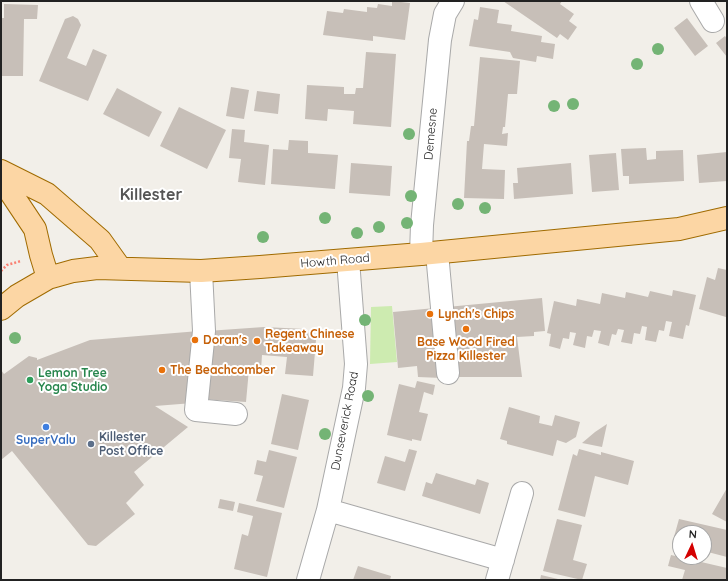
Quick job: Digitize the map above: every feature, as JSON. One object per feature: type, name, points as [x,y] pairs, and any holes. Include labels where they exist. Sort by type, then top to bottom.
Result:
[{"type":"main road","points":[[1,171],[47,194],[100,240],[120,268]]},
{"type":"main road","points":[[1,178],[34,229],[48,278]]},
{"type":"main road","name":"Howth Road","points":[[678,229],[727,218]]},
{"type":"main road","name":"Howth Road","points":[[1,309],[17,296],[48,278],[81,270],[97,268],[201,271],[429,254],[678,229],[727,232]]},
{"type":"street","points":[[701,1],[712,21]]},
{"type":"street","name":"Demesne","points":[[445,5],[440,40],[422,225],[429,254],[448,373]]},
{"type":"street","name":"Dunseverick Road","points":[[308,580],[328,510],[354,388],[356,364],[348,260]]},
{"type":"street","points":[[201,271],[204,331],[196,410],[236,414]]},
{"type":"street","points":[[328,510],[500,570],[522,493]]},
{"type":"green space","points":[[392,306],[397,362],[370,364],[371,307]]},
{"type":"building","points":[[392,1],[410,3],[405,40],[373,36],[373,41],[323,35],[327,11],[343,13],[344,9],[367,12],[367,7],[377,8],[378,4],[392,6]]},
{"type":"building","points":[[503,1],[562,1],[560,4],[574,14],[569,21],[577,27],[568,40],[560,34],[557,38]]},
{"type":"building","points":[[4,4],[38,5],[37,19],[24,19],[23,76],[1,76],[1,18],[4,18]]},
{"type":"building","points":[[480,7],[499,10],[497,23],[512,25],[511,31],[542,36],[541,42],[555,44],[553,59],[537,56],[536,62],[513,58],[510,52],[469,46],[474,19],[478,20]]},
{"type":"building","points":[[73,16],[78,19],[81,25],[67,58],[86,66],[93,49],[107,55],[88,101],[39,81],[65,19]]},
{"type":"building","points":[[687,18],[708,46],[695,56],[674,28]]},
{"type":"building","points":[[725,36],[727,39],[727,57],[716,43]]},
{"type":"building","points":[[366,52],[396,54],[391,127],[353,124],[354,111],[328,109],[327,121],[305,119],[307,85],[344,87],[344,94],[355,94],[356,88],[363,88]]},
{"type":"building","points":[[480,57],[520,61],[517,94],[508,94],[505,127],[503,127],[502,134],[508,133],[507,146],[484,144],[482,169],[505,170],[504,199],[464,198],[467,141],[469,141],[471,126],[474,126]]},
{"type":"building","points":[[231,87],[249,90],[244,119],[226,116]]},
{"type":"building","points":[[117,88],[162,112],[149,137],[103,114]]},
{"type":"building","points":[[257,91],[280,94],[278,114],[254,111]]},
{"type":"building","points":[[179,107],[226,130],[207,169],[160,146]]},
{"type":"building","points":[[232,129],[245,130],[244,142],[269,145],[265,185],[238,182],[241,159],[229,158]]},
{"type":"building","points":[[289,140],[308,141],[308,153],[338,155],[335,189],[271,184],[273,149],[288,150]]},
{"type":"building","points":[[646,148],[647,160],[656,159],[656,151],[683,150],[684,181],[629,184],[629,176],[623,176],[621,149]]},
{"type":"building","points":[[727,152],[727,181],[699,183],[697,155]]},
{"type":"building","points":[[616,153],[619,190],[592,192],[589,155]]},
{"type":"building","points":[[351,163],[392,166],[390,196],[349,193]]},
{"type":"building","points":[[571,163],[573,194],[514,199],[513,183],[518,183],[517,168]]},
{"type":"building","points":[[718,268],[727,270],[726,317],[699,309],[707,277],[715,280]]},
{"type":"building","points":[[673,290],[696,295],[689,326],[686,325],[683,339],[669,336],[672,322],[666,321],[664,331],[659,330],[656,342],[645,340],[647,327],[642,326],[640,334],[634,333],[632,344],[621,342],[624,330],[618,329],[616,335],[612,334],[609,346],[598,343],[601,331],[594,330],[592,337],[587,336],[585,348],[573,345],[576,333],[570,332],[569,339],[563,338],[560,349],[549,346],[551,334],[547,333],[554,301],[576,306],[577,299],[600,304],[602,293],[625,298],[626,292],[648,297],[650,291],[672,296]]},
{"type":"building","points":[[542,298],[545,331],[534,332],[534,336],[517,337],[522,377],[454,377],[447,307]]},
{"type":"building","points":[[435,308],[442,378],[418,377],[417,366],[398,368],[393,312]]},
{"type":"building","points":[[264,327],[305,329],[316,340],[313,376],[285,374],[287,357],[262,355],[261,370],[249,369],[246,402],[201,399],[207,331]]},
{"type":"building","points":[[199,331],[193,403],[155,406],[188,427],[134,472],[144,485],[126,503],[135,514],[96,546],[88,545],[12,451],[1,460],[1,370],[4,374],[29,356],[37,358],[37,360],[90,340]]},
{"type":"building","points":[[417,381],[435,385],[433,395],[424,392],[419,412],[428,414],[421,441],[412,439],[412,441],[387,435],[399,384],[415,388]]},
{"type":"building","points":[[282,394],[309,400],[298,450],[271,444]]},
{"type":"building","points":[[509,407],[540,416],[539,423],[552,426],[555,415],[580,422],[576,437],[566,443],[557,440],[553,456],[507,444],[507,441],[500,439]]},
{"type":"building","points":[[607,424],[602,447],[582,443],[595,432]]},
{"type":"building","points":[[409,449],[417,451],[405,491],[377,483],[385,456],[405,462]]},
{"type":"building","points":[[579,449],[601,455],[601,452],[634,461],[628,485],[595,476],[585,517],[558,510],[573,454],[577,456]]},
{"type":"building","points":[[269,450],[297,457],[284,508],[256,501],[263,476],[254,474],[257,460],[266,462]]},
{"type":"building","points":[[436,473],[475,485],[477,479],[489,483],[480,514],[422,496],[426,482],[432,484]]},
{"type":"building","points":[[727,488],[727,522],[712,514]]},
{"type":"building","points":[[220,499],[235,502],[233,511],[218,508]]},
{"type":"building","points":[[239,503],[282,513],[267,577],[234,569],[242,534],[248,536],[253,516],[237,512]]},
{"type":"building","points":[[557,519],[582,525],[573,560],[587,564],[582,580],[543,571]]},
{"type":"building","points":[[679,519],[705,525],[677,525]]},
{"type":"building","points":[[712,527],[727,530],[727,557],[712,553]]},
{"type":"building","points":[[671,555],[672,565],[712,565],[727,568],[726,580],[682,580],[685,570],[668,566]]},
{"type":"building","points":[[358,566],[391,576],[390,580],[353,580]]},
{"type":"building","points":[[541,575],[558,579],[558,580],[540,580]]},
{"type":"place","name":"Lynch's Chips","points":[[430,314]]},
{"type":"place","name":"Base Wood Fired Pizza Killester","points":[[466,329]]},
{"type":"place","name":"Doran's","points":[[195,340]]},
{"type":"place","name":"Regent Chinese Takeaway","points":[[257,341]]},
{"type":"place","name":"The Beachcomber","points":[[162,370]]},
{"type":"place","name":"Lemon Tree Yoga Studio","points":[[30,380]]},
{"type":"place","name":"SuperValu","points":[[46,427]]},
{"type":"place","name":"Killester Post Office","points":[[91,444]]},
{"type":"district","name":"Killester","points":[[151,195]]}]
